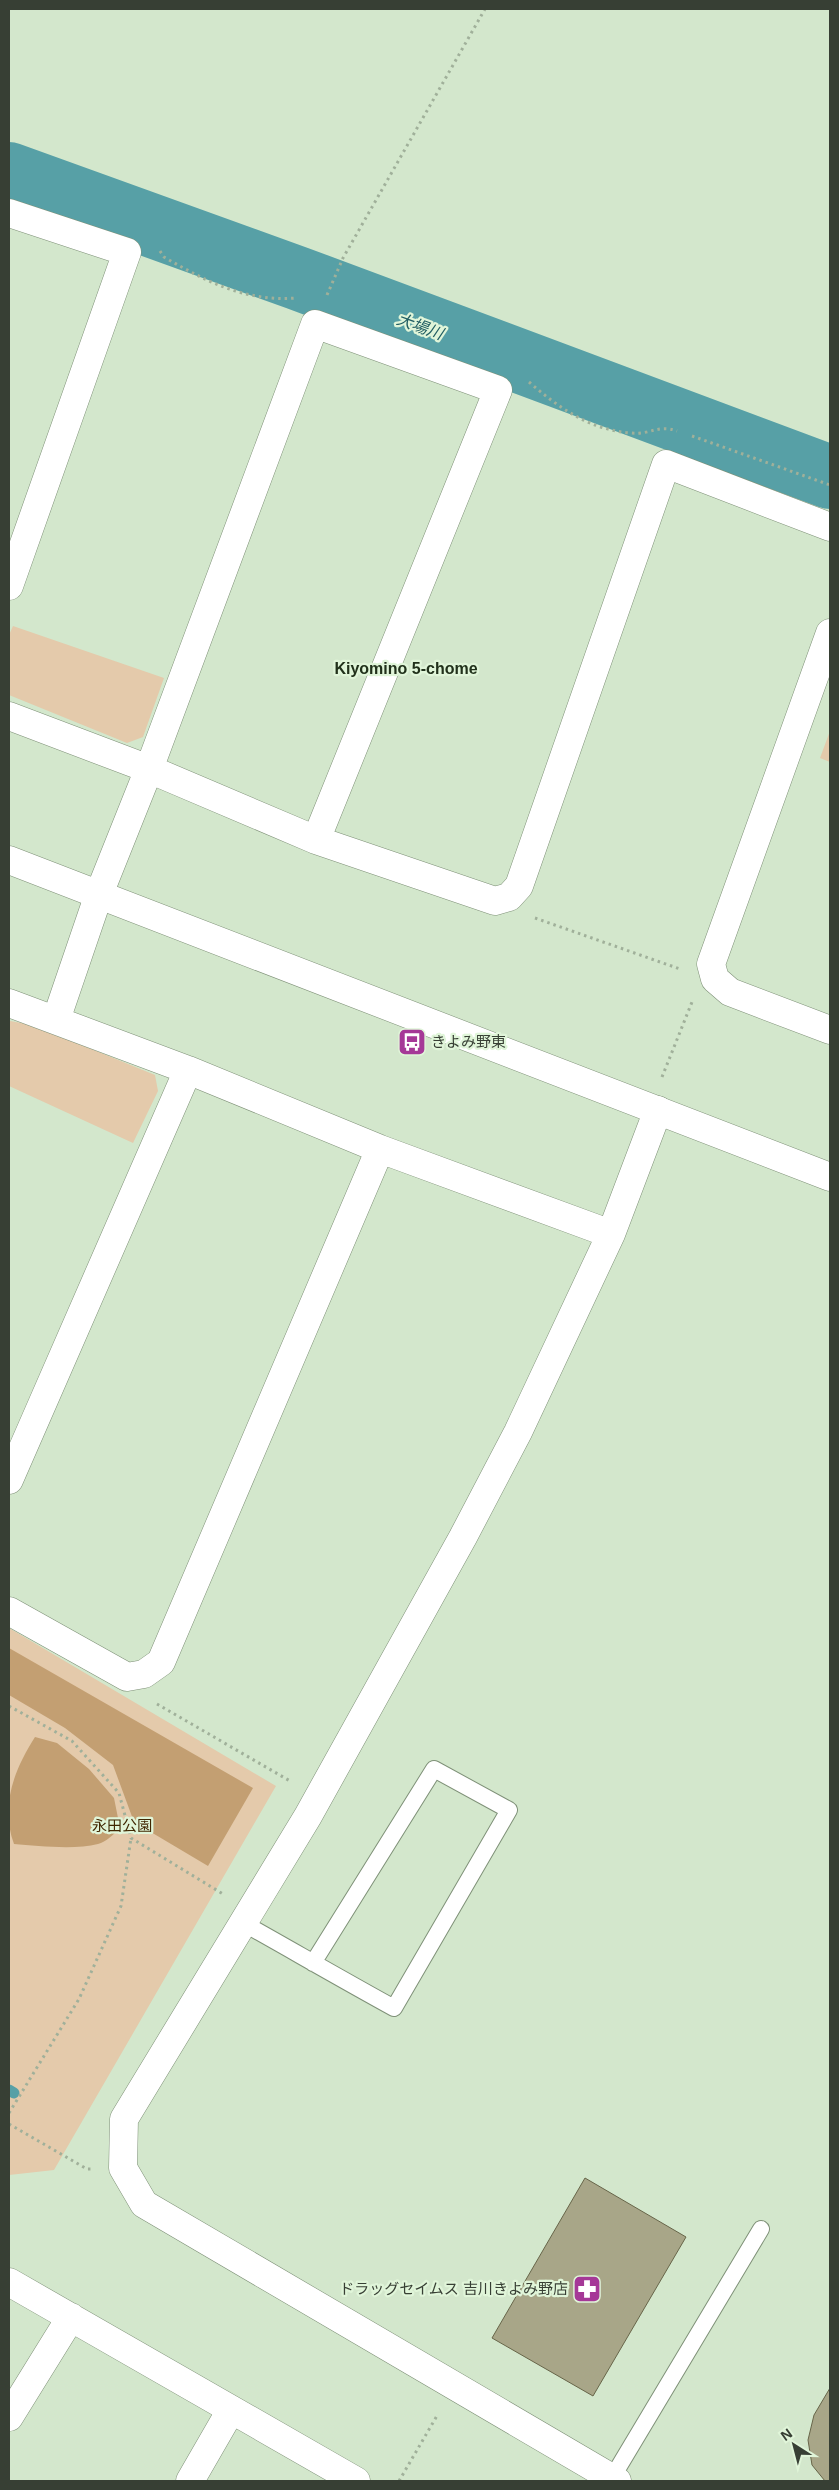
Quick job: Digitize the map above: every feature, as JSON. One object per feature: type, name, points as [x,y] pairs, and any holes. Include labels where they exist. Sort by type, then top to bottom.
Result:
[{"type":"street","points":[[9,213],[127,252],[9,586]]},
{"type":"street","points":[[56,1020],[99,894],[149,769],[315,324],[498,390],[316,840]]},
{"type":"street","points":[[9,716],[149,769],[316,840],[495,901],[509,897],[519,886],[666,464],[830,527]]},
{"type":"street","points":[[830,633],[711,964],[715,979],[730,992],[830,1030]]},
{"type":"street","points":[[9,860],[830,1177]]},
{"type":"street","points":[[9,1003],[188,1070],[380,1149],[611,1234]]},
{"type":"street","points":[[9,1480],[188,1070]]},
{"type":"street","points":[[614,2480],[144,2204],[124,2168],[124,2119],[308,1816],[463,1537],[518,1432],[611,1234],[658,1110]]},
{"type":"street","points":[[9,1611],[127,1677],[144,1674],[161,1662],[380,1149]]},
{"type":"street","points":[[9,2282],[356,2481]]},
{"type":"street","points":[[9,2417],[71,2317]]},
{"type":"street","points":[[190,2481],[230,2410]]},
{"type":"lane","points":[[247,1917],[313,1962],[394,2008],[509,1810],[434,1769],[313,1962]]},
{"type":"lane","points":[[614,2480],[760,2229]]},
{"type":"path","points":[[324,303],[343,258],[485,9]]},
{"type":"path","points":[[509,897],[525,914],[680,969],[684,978]]},
{"type":"path","points":[[662,1078],[693,998]]},
{"type":"path","points":[[144,1674],[156,1703],[291,1782]]},
{"type":"path","points":[[9,1706],[72,1741],[120,1793],[131,1838],[121,1906],[79,1999],[9,2113]]},
{"type":"path","points":[[131,1838],[247,1917]]},
{"type":"path","points":[[9,2124],[86,2169],[124,2168]]},
{"type":"path","points":[[399,2481],[438,2414]]},
{"type":"green space","points":[[13,626],[164,678],[143,737],[127,743],[9,695],[9,635]]},
{"type":"green space","points":[[830,731],[830,762],[820,758]]},
{"type":"green space","points":[[10,1021],[33,1025],[155,1075],[158,1091],[133,1143],[9,1086]]},
{"type":"green space","name":"永田公園","points":[[9,1628],[276,1786],[54,2170],[9,2175]]},
{"type":"shaded area","points":[[9,1648],[253,1788],[208,1866],[134,1822],[113,1765],[65,1728],[9,1695]]},
{"type":"shaded area","points":[[35,1737],[57,1743],[89,1769],[114,1798],[120,1828],[107,1840],[98,1844],[79,1847],[14,1844],[8,1816],[11,1789],[21,1762]]},
{"type":"building","points":[[585,2178],[686,2237],[593,2396],[492,2338]]},
{"type":"building","points":[[830,2388],[830,2481],[825,2481],[812,2465],[808,2440],[814,2415]]},
{"type":"waterway","name":"大場川","points":[[9,174],[297,278],[830,477]]},
{"type":"waterway","points":[[9,2090],[14,2093]]},
{"type":"place","name":"きよみ野東","points":[[412,1042]]},
{"type":"place","name":"ドラッグセイムス 吉川きよみ野店","points":[[587,2289]]},
{"type":"district","name":"Kiyomino 5-chome","points":[[406,668]]}]
